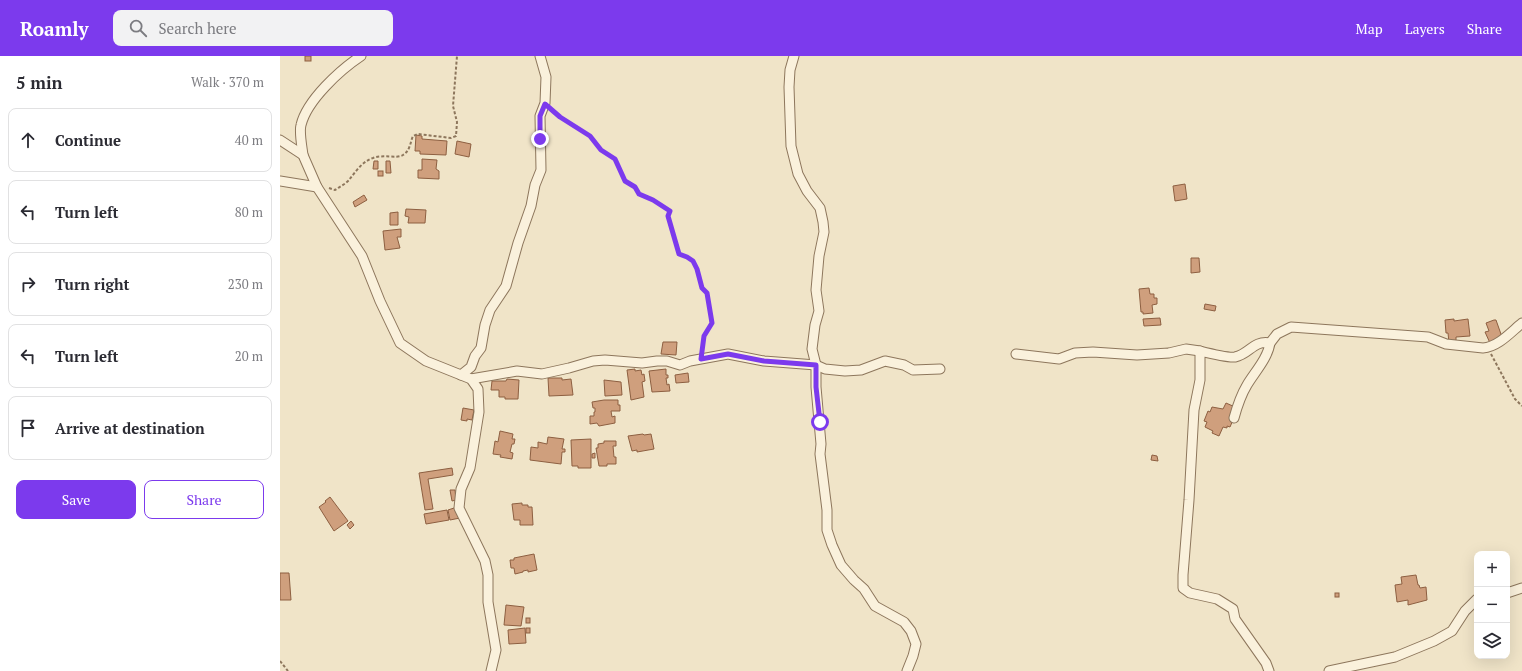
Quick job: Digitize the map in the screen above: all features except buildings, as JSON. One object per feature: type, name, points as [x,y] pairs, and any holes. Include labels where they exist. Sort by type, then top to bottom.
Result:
[{"type":"street","points":[[361,56],[325,86],[310,105],[301,125],[303,155],[317,187],[362,256],[400,343],[426,362],[471,379],[517,372],[542,374],[593,361],[605,360],[642,363],[662,361],[680,365],[728,354],[764,361],[816,365],[825,369],[860,370],[885,361],[904,365],[913,370],[940,369]]},
{"type":"street","points":[[461,375],[471,367],[475,356],[481,348],[485,325],[490,310],[506,286],[518,242],[527,220],[535,185],[541,170],[540,116],[545,104],[546,77],[540,56]]},
{"type":"street","points":[[794,56],[790,70],[791,146],[798,174],[807,191],[820,208],[824,232],[819,252],[816,290],[819,311],[814,325],[812,349],[816,365],[816,387],[821,444],[820,454],[827,510],[827,530],[841,565],[864,589],[875,606],[904,622],[911,632],[916,644],[908,671]]},
{"type":"street","points":[[280,140],[303,155]]},
{"type":"street","points":[[280,181],[317,187]]},
{"type":"street","points":[[1234,418],[1239,401],[1266,355],[1270,344],[1277,334],[1291,327],[1428,337],[1446,344],[1488,348],[1522,323]]},
{"type":"street","points":[[1016,354],[1059,359],[1075,353],[1093,352],[1137,354],[1169,352],[1186,349],[1235,357],[1247,352],[1262,342],[1270,344]]},
{"type":"street","points":[[1200,352],[1200,380],[1194,410],[1183,588],[1190,593],[1217,598],[1233,609],[1234,619],[1266,663],[1269,671]]},
{"type":"street","points":[[471,379],[478,389],[479,412],[470,468],[461,488],[459,508],[486,561],[488,575],[488,602],[496,650],[491,671]]},
{"type":"street","points":[[1510,592],[1522,588]]},
{"type":"street","points":[[1329,671],[1395,657],[1434,641],[1452,631],[1465,611],[1474,602]]},
{"type":"path","points":[[317,187],[335,190],[348,181],[354,171],[371,158],[383,155],[395,157],[404,155],[410,148],[413,136],[418,134],[450,138],[456,136],[457,122],[453,106],[457,56]]},
{"type":"path","points":[[545,104],[560,117],[590,136],[601,150],[615,159],[625,181],[635,187],[639,194],[653,200],[670,211],[668,216],[679,254],[693,261],[697,269],[702,288],[707,293],[712,323],[704,336],[701,359]]},
{"type":"path","points":[[1488,348],[1515,399],[1522,406]]},
{"type":"path","points":[[280,661],[288,671]]},
{"type":"route","points":[[540,139],[540,116],[545,104],[560,117],[583,130],[596,141],[601,150],[615,159],[625,181],[635,187],[639,194],[653,200],[670,211],[668,216],[679,254],[693,261],[700,276],[702,288],[707,293],[712,323],[704,336],[701,359],[728,354],[764,361],[816,365],[817,410],[820,422]]}]
